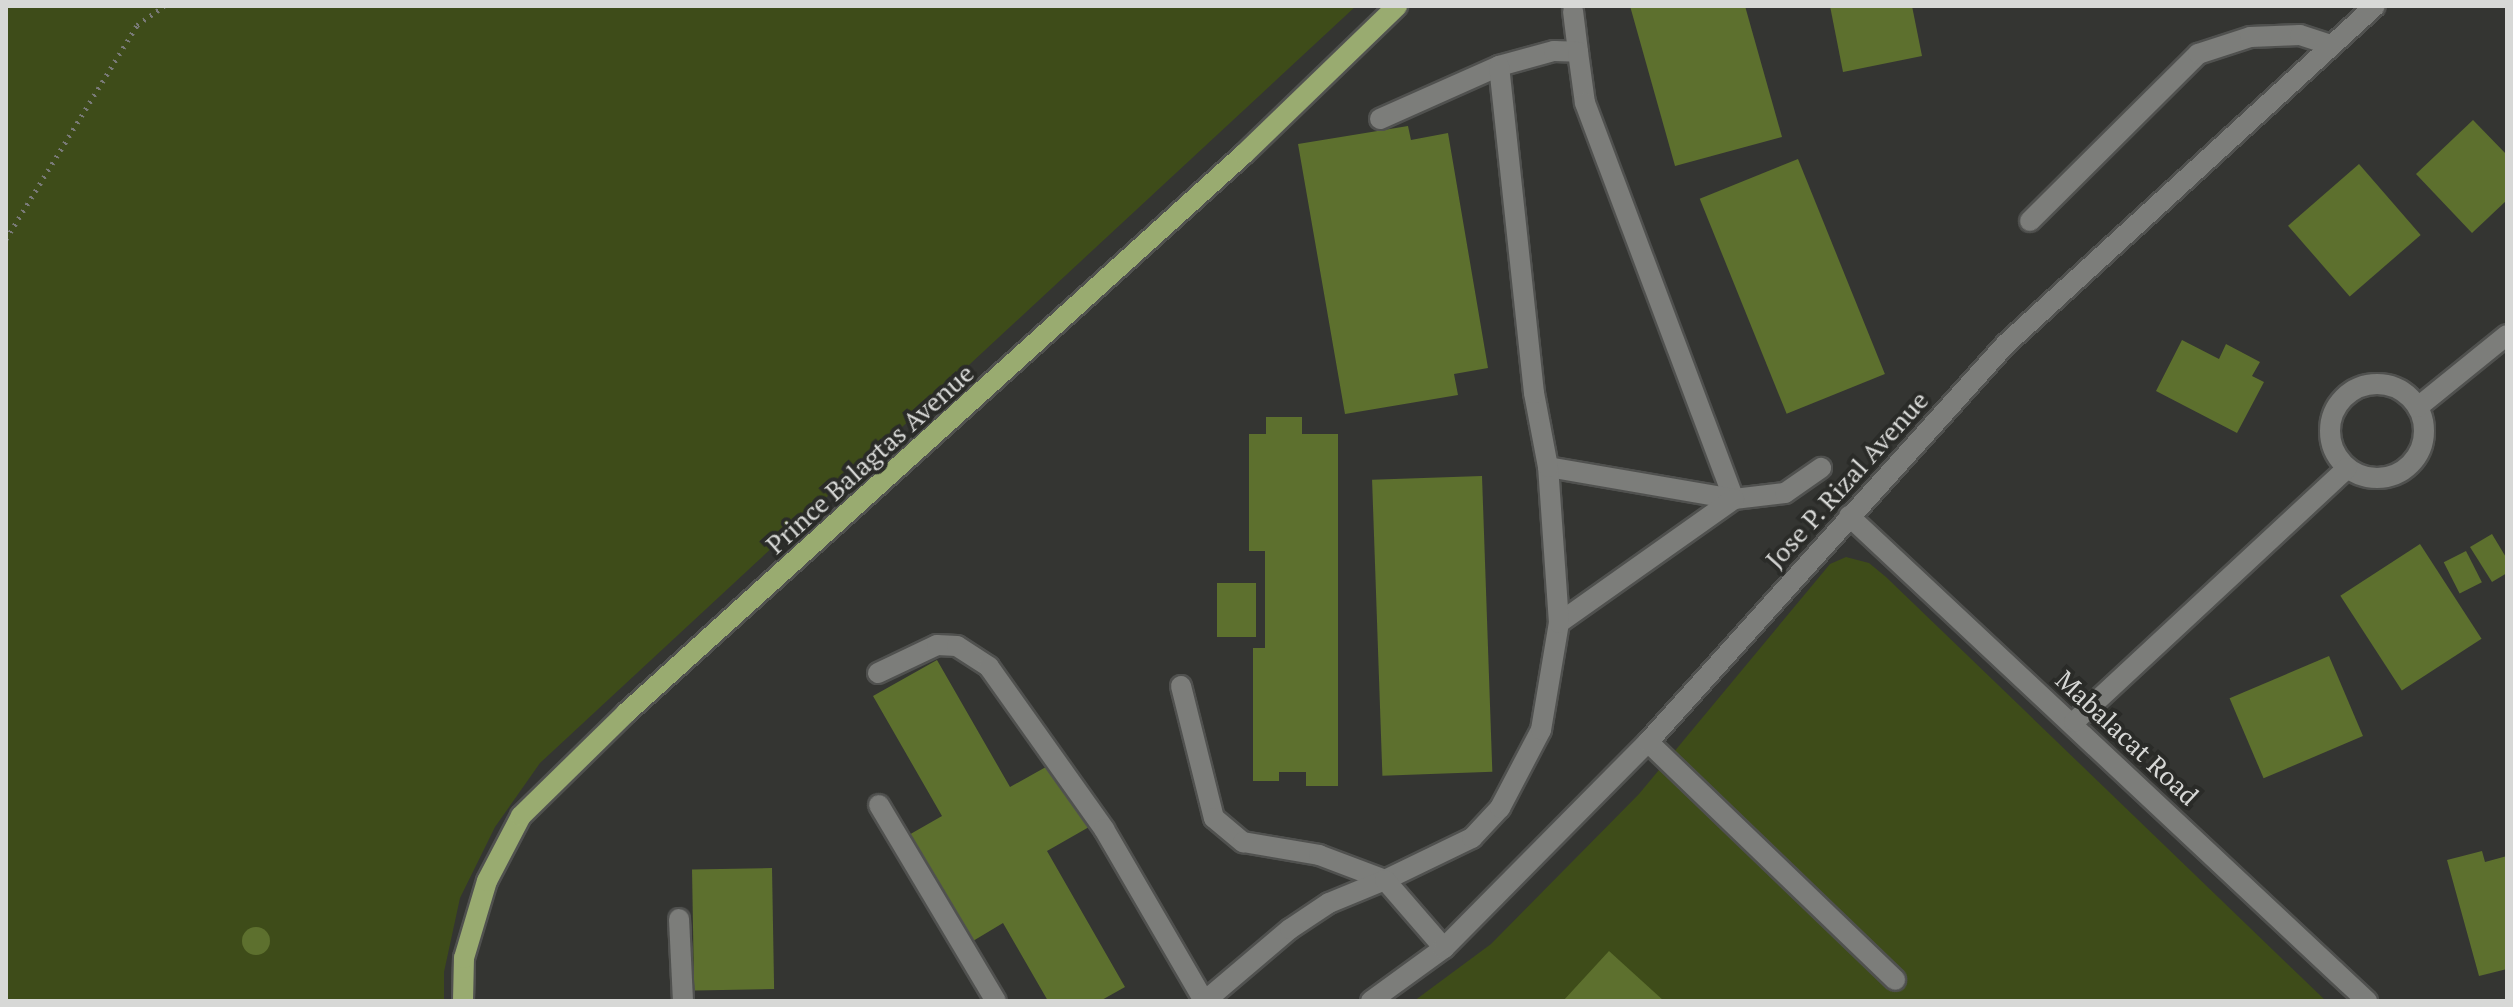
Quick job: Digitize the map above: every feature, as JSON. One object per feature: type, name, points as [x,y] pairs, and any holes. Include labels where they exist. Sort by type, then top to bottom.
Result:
[{"type":"main road","name":"Prince Balagtas Avenue","points":[[463,1001],[464,958],[487,881],[521,816],[626,713],[1244,154],[1397,6]]},
{"type":"street","name":"Jose P. Rizal Avenue","points":[[1371,1001],[1444,948],[1648,742],[2006,344],[2328,44],[2375,6]]},
{"type":"street","points":[[1573,11],[1585,103],[1734,499]]},
{"type":"street","points":[[2030,221],[2198,54],[2250,37],[2300,35],[2328,44]]},
{"type":"street","points":[[1380,119],[1499,66],[1554,51],[1578,52]]},
{"type":"street","points":[[878,673],[937,645],[957,646],[989,667],[1104,829],[1205,1001],[1290,929],[1329,903],[1472,838],[1500,808],[1541,730],[1559,623],[1548,467],[1534,393],[1499,66]]},
{"type":"street","points":[[2418,407],[2507,335]]},
{"type":"street","points":[[2365,386],[2391,386],[2418,407],[2423,442],[2406,468],[2377,478],[2347,468],[2330,442],[2334,410],[2343,398],[2365,386]]},
{"type":"street","points":[[1548,467],[1734,499],[1785,493],[1821,468]]},
{"type":"street","points":[[2074,722],[2347,468]]},
{"type":"street","points":[[1559,623],[1734,499]]},
{"type":"street","name":"Mabalacat Road","points":[[1849,516],[2074,722],[2367,1001]]},
{"type":"street","points":[[1181,686],[1214,818],[1243,842],[1319,855],[1385,880],[1444,948]]},
{"type":"street","points":[[1648,742],[1895,980]]},
{"type":"street","points":[[879,805],[996,1001]]},
{"type":"street","points":[[679,919],[683,1001]]},
{"type":"path","points":[[6,239],[137,25],[164,6]]},
{"type":"green space","points":[[6,6],[1356,6],[540,763],[495,827],[460,898],[444,972],[444,1001],[6,1001]]},
{"type":"green space","points":[[1846,557],[1869,563],[1886,577],[2326,1001],[1414,1001],[1491,944],[1639,794],[1830,564]]},
{"type":"building","points":[[1630,6],[1745,6],[1782,137],[1675,166]]},
{"type":"building","points":[[1830,6],[1912,6],[1922,56],[1843,72]]},
{"type":"building","points":[[2473,120],[2507,155],[2507,200],[2472,233],[2416,174]]},
{"type":"building","points":[[1408,126],[1411,140],[1448,133],[1488,368],[1454,374],[1458,395],[1345,414],[1298,144]]},
{"type":"building","points":[[1798,159],[1885,374],[1787,414],[1700,199]]},
{"type":"building","points":[[2359,164],[2421,235],[2350,297],[2288,226]]},
{"type":"building","points":[[2182,340],[2219,359],[2226,344],[2260,362],[2252,376],[2264,382],[2237,433],[2156,391]]},
{"type":"building","points":[[1266,417],[1302,417],[1302,434],[1338,434],[1338,786],[1306,786],[1306,772],[1279,772],[1279,781],[1253,781],[1253,648],[1265,648],[1265,551],[1249,551],[1249,434],[1266,434]]},
{"type":"building","points":[[1482,476],[1492,772],[1382,776],[1372,480]]},
{"type":"building","points":[[2492,534],[2507,559],[2507,573],[2492,582],[2470,547]]},
{"type":"building","points":[[2420,544],[2482,639],[2402,691],[2340,596]]},
{"type":"building","points":[[2466,551],[2482,582],[2460,594],[2444,562]]},
{"type":"building","points":[[1217,583],[1256,583],[1256,637],[1217,637]]},
{"type":"building","points":[[2329,656],[2363,736],[2264,778],[2230,698]]},
{"type":"building","points":[[937,660],[1010,787],[1053,763],[1089,827],[1047,851],[1125,987],[1100,1001],[1048,1001],[1003,923],[968,944],[907,836],[942,816],[873,696]]},
{"type":"building","points":[[2482,851],[2485,862],[2507,856],[2507,969],[2479,976],[2447,860]]},
{"type":"building","points":[[772,868],[774,989],[694,990],[692,869]]},
{"type":"building","points":[[256,927],[266,931],[270,941],[266,951],[256,955],[246,951],[242,941],[246,931]]},
{"type":"building","points":[[1609,951],[1664,1001],[1563,1001]]}]
